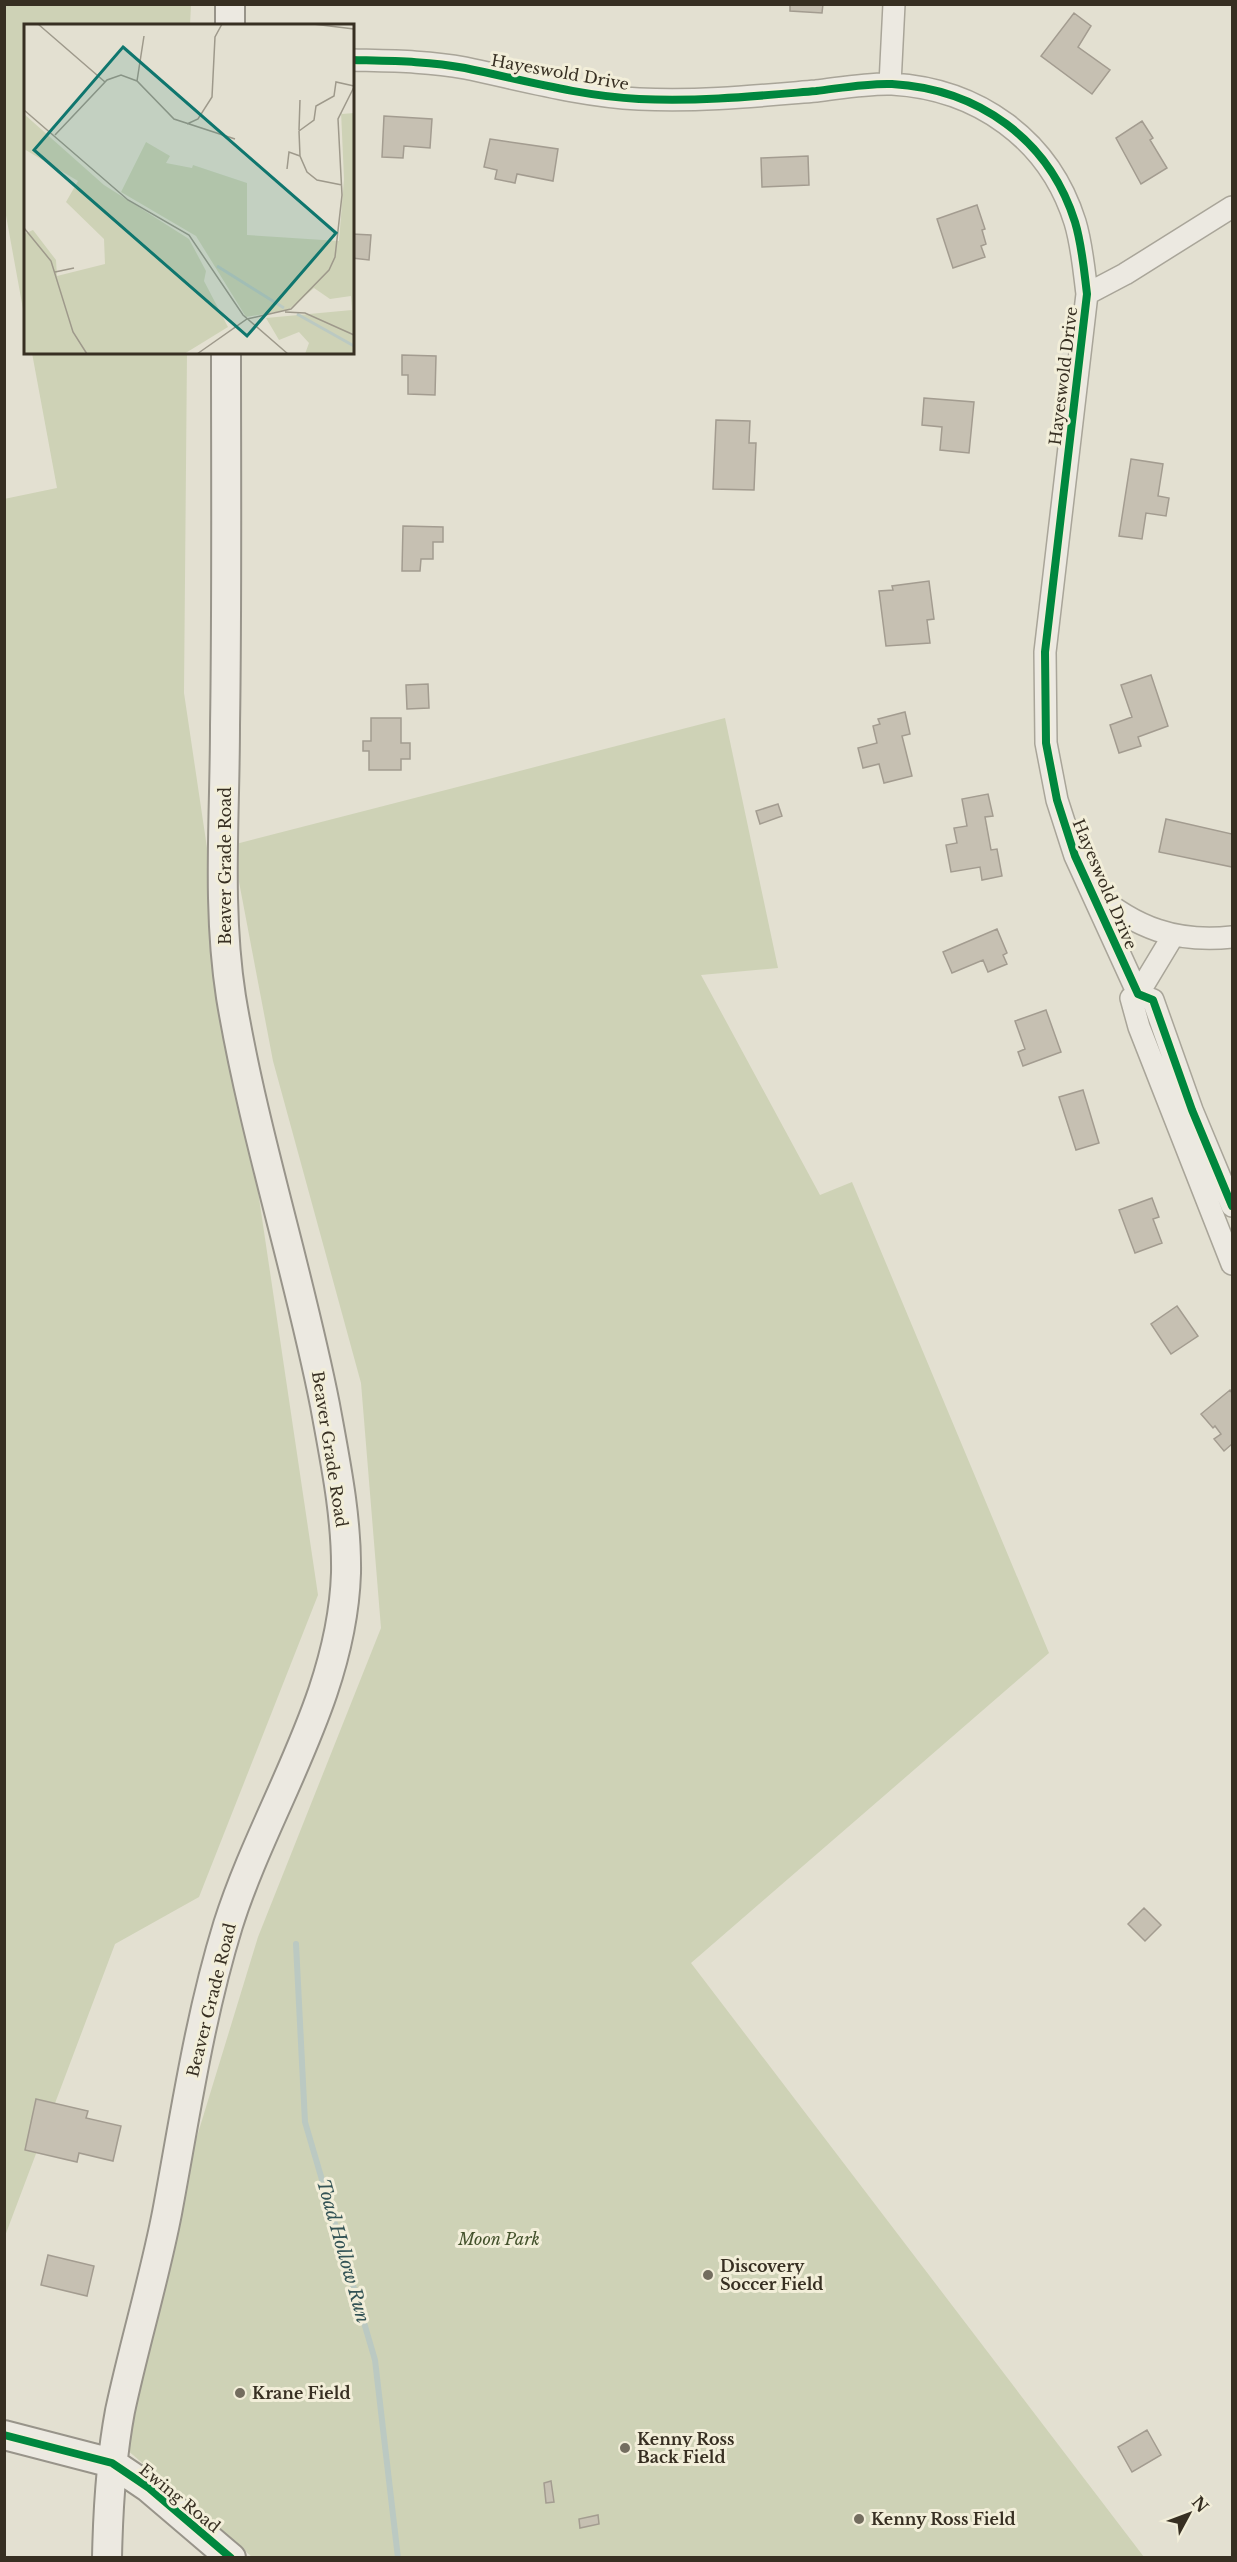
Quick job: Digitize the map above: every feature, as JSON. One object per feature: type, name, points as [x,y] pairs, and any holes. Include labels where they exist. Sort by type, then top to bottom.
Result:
[{"type":"main road","points":[[230,4],[231,24]]},
{"type":"main road","name":"Beaver Grade Road","points":[[107,2558],[112,2463],[132,2359],[167,2214],[176,2155],[209,1994],[229,1921],[324,1687],[335,1646],[346,1574],[339,1486],[327,1418],[309,1332],[251,1104],[231,996],[223,937],[222,861],[227,605],[226,354]]},
{"type":"main road","name":"Ewing Road","points":[[4,2435],[112,2463],[149,2488],[231,2558]]},
{"type":"street","points":[[890,84],[894,4]]},
{"type":"street","name":"Hayeswold Drive","points":[[354,60],[418,62],[464,68],[594,95],[654,100],[723,99],[890,84],[943,91],[966,100],[1002,121],[1036,151],[1060,186],[1075,221],[1087,294],[1068,437],[1045,652],[1043,683],[1050,771],[1065,831],[1138,994],[1153,1000],[1192,1110],[1233,1206]]},
{"type":"street","points":[[1087,294],[1125,274],[1233,207]]},
{"type":"street","points":[[1090,890],[1132,920],[1173,936],[1211,939],[1233,937]]},
{"type":"street","points":[[1138,994],[1173,936]]},
{"type":"street","name":"Hayeswold Drive","points":[[1138,994],[1131,998],[1139,1027],[1233,1264]]},
{"type":"green space","points":[[4,5],[191,5],[190,24],[24,24],[24,314],[5,210]]},
{"type":"green space","points":[[32,354],[187,354],[184,693],[318,1595],[199,1897],[115,1944],[5,2236],[4,499],[57,488]]},
{"type":"green space","name":"Moon Park","points":[[725,718],[778,968],[701,975],[820,1195],[852,1182],[1049,1653],[691,1963],[1144,2557],[252,2557],[126,2449],[195,2143],[258,1937],[381,1628],[361,1383],[273,1061],[232,845]]},
{"type":"building","points":[[790,4],[823,4],[822,13],[790,11]]},
{"type":"building","points":[[1074,13],[1091,26],[1078,47],[1110,70],[1092,94],[1041,56]]},
{"type":"building","points":[[384,116],[432,119],[430,148],[404,146],[403,158],[382,157]]},
{"type":"building","points":[[1142,121],[1153,138],[1150,140],[1167,168],[1141,184],[1116,138]]},
{"type":"building","points":[[490,139],[558,149],[553,181],[517,174],[515,183],[495,179],[497,170],[484,167]]},
{"type":"building","points":[[808,156],[809,185],[762,187],[761,158]]},
{"type":"building","points":[[977,205],[985,229],[982,230],[986,244],[981,246],[985,257],[953,268],[937,219]]},
{"type":"building","points":[[354,234],[371,235],[369,260],[354,258]]},
{"type":"building","points":[[402,355],[436,356],[435,395],[408,394],[408,375],[402,375]]},
{"type":"building","points":[[924,398],[974,402],[969,453],[940,450],[942,427],[922,425]]},
{"type":"building","points":[[716,420],[750,421],[749,443],[756,443],[754,490],[713,489]]},
{"type":"building","points":[[1131,459],[1163,464],[1158,496],[1169,498],[1166,516],[1146,513],[1142,539],[1119,536]]},
{"type":"building","points":[[403,526],[443,527],[443,542],[433,542],[433,559],[421,559],[420,571],[402,571]]},
{"type":"building","points":[[929,581],[934,619],[927,620],[930,643],[886,646],[879,591],[893,590],[892,586]]},
{"type":"building","points":[[1151,675],[1168,726],[1138,737],[1141,746],[1119,753],[1110,725],[1132,717],[1121,685]]},
{"type":"building","points":[[428,684],[429,708],[407,709],[406,685]]},
{"type":"building","points":[[905,712],[910,734],[902,736],[912,776],[884,783],[879,764],[863,768],[858,748],[877,743],[873,726],[880,724],[878,719]]},
{"type":"building","points":[[371,718],[401,718],[401,743],[410,743],[410,759],[401,759],[401,770],[369,770],[369,751],[363,751],[363,741],[371,741]]},
{"type":"building","points":[[988,794],[993,816],[985,817],[991,850],[997,849],[1002,876],[982,880],[980,867],[951,872],[946,845],[957,843],[954,828],[967,826],[962,799]]},
{"type":"building","points":[[778,804],[782,816],[760,824],[756,811]]},
{"type":"building","points":[[1166,819],[1232,834],[1232,867],[1159,852]]},
{"type":"building","points":[[997,929],[1007,953],[1003,955],[1007,964],[988,972],[983,960],[952,973],[943,952]]},
{"type":"building","points":[[1046,1010],[1061,1052],[1023,1066],[1018,1052],[1025,1049],[1015,1021]]},
{"type":"building","points":[[1083,1090],[1099,1143],[1076,1150],[1059,1097]]},
{"type":"building","points":[[1152,1198],[1159,1217],[1153,1219],[1162,1243],[1135,1253],[1119,1210]]},
{"type":"building","points":[[1177,1306],[1198,1336],[1171,1354],[1151,1324]]},
{"type":"building","points":[[1230,1390],[1232,1393],[1232,1444],[1224,1451],[1214,1439],[1221,1434],[1201,1414]]},
{"type":"building","points":[[1144,1908],[1161,1925],[1145,1941],[1128,1924]]},
{"type":"building","points":[[36,2099],[88,2111],[86,2118],[121,2126],[113,2161],[79,2153],[77,2162],[25,2150]]},
{"type":"building","points":[[48,2255],[94,2266],[87,2296],[41,2285]]},
{"type":"building","points":[[1147,2430],[1161,2455],[1132,2472],[1118,2447]]},
{"type":"building","points":[[551,2481],[554,2502],[546,2503],[544,2483]]},
{"type":"building","points":[[598,2515],[599,2524],[580,2528],[579,2519]]},
{"type":"waterway","name":"Toad Hollow Run","points":[[296,1944],[305,2122],[375,2360],[398,2558]]},
{"type":"cycle path","points":[[354,60],[451,66],[573,91],[639,99],[728,98],[874,84],[923,88],[953,96],[981,108],[1006,124],[1028,143],[1048,166],[1063,192],[1075,222],[1087,294],[1045,652],[1046,743],[1057,800],[1075,856],[1138,994],[1153,1000],[1192,1110],[1232,1206]]},
{"type":"cycle path","points":[[4,2435],[112,2463],[149,2488],[231,2558]]},
{"type":"place","name":"Discovery Soccer Field","points":[[708,2275]]},
{"type":"place","name":"Krane Field","points":[[240,2393]]},
{"type":"place","name":"Kenny Ross Back Field","points":[[625,2448]]},
{"type":"place","name":"Kenny Ross Field","points":[[859,2519]]}]
